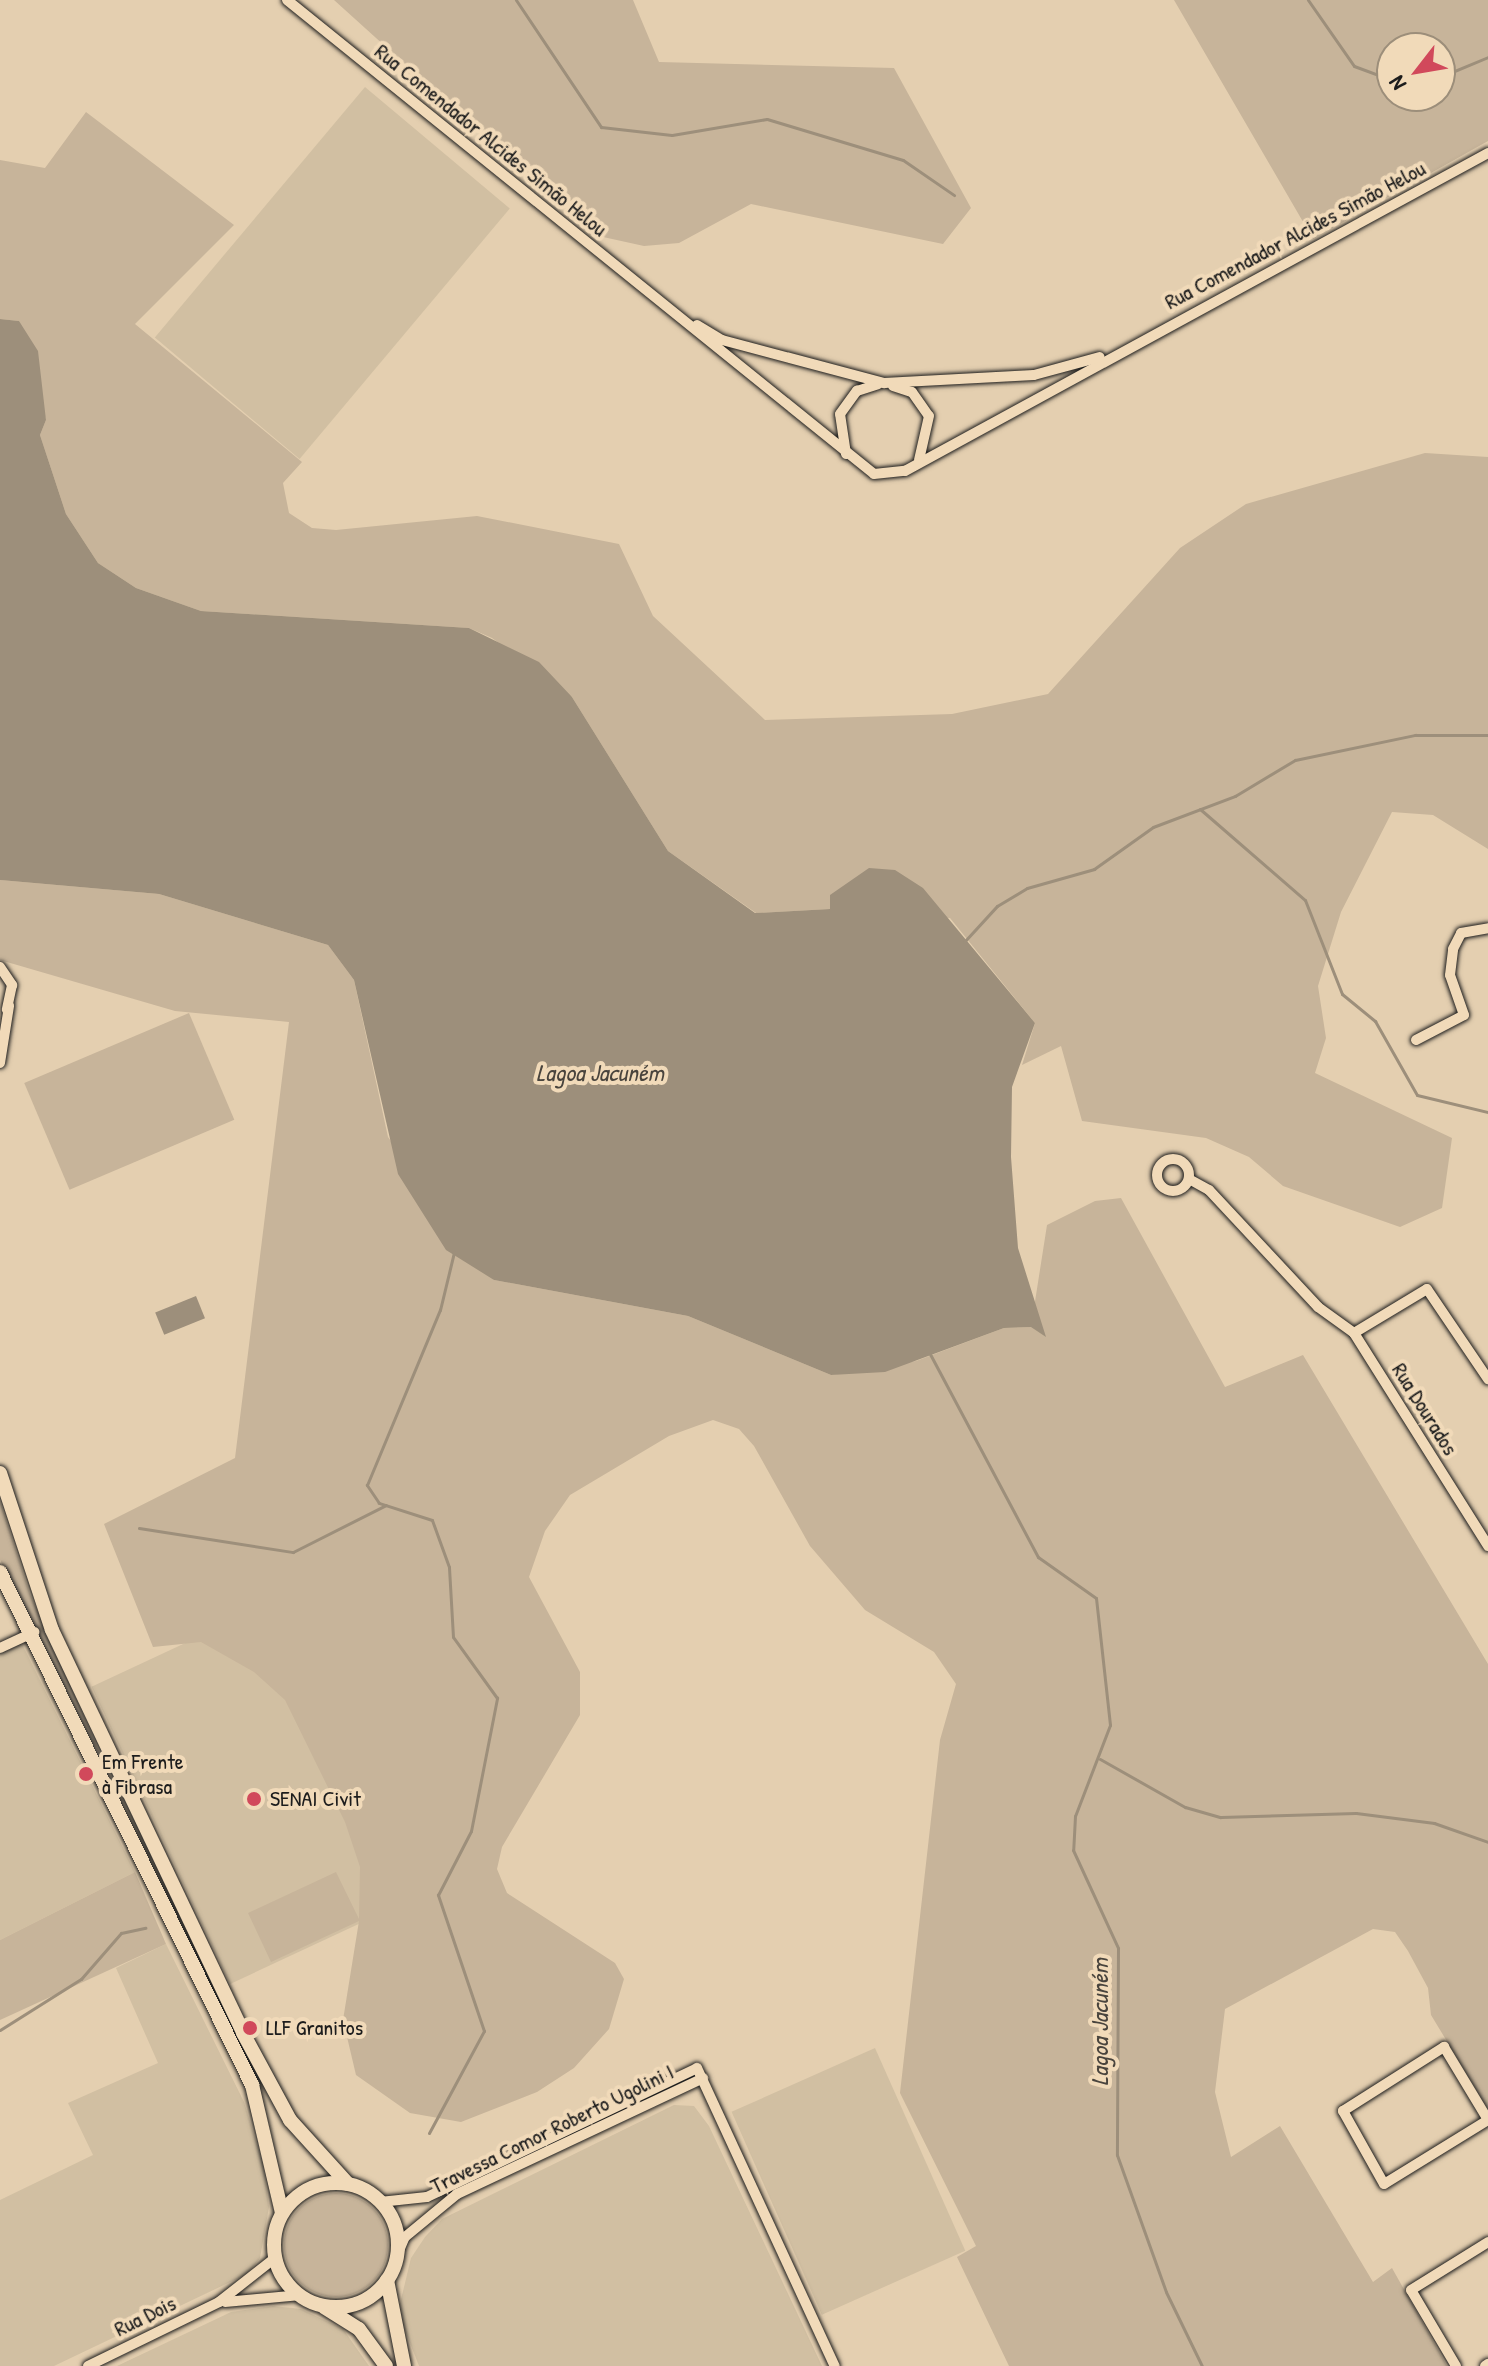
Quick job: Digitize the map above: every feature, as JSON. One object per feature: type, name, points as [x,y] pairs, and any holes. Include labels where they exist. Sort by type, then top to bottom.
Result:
[{"type":"street","name":"Rua Comendador Alcides Simão Helou","points":[[287,0],[671,309],[847,457],[882,475],[918,461],[1488,153]]},
{"type":"street","name":"Rua Comendador Alcides Simão Helou","points":[[671,309],[722,340],[912,392],[929,416],[918,461]]},
{"type":"street","name":"Rua Comendador Alcides Simão Helou","points":[[847,457],[840,414],[857,391],[884,383],[1034,375],[1120,352]]},
{"type":"street","points":[[1416,1040],[1464,1015],[1450,975],[1453,949],[1461,933],[1488,928]]},
{"type":"street","points":[[0,967],[12,985],[0,1063]]},
{"type":"street","points":[[0,1016],[9,1006]]},
{"type":"street","points":[[1189,1179],[1209,1190],[1318,1307],[1354,1333],[1427,1289],[1488,1379]]},
{"type":"street","name":"Rua Dourados","points":[[1354,1333],[1488,1546]]},
{"type":"street","points":[[0,1473],[52,1630],[243,2033],[290,2120],[348,2184],[380,2202],[395,2229],[395,2260],[387,2280],[357,2303],[320,2304]]},
{"type":"street","points":[[0,1572],[34,1632],[252,2085],[282,2213],[275,2258],[301,2295],[359,2329],[386,2366]]},
{"type":"street","points":[[0,1648],[34,1632]]},
{"type":"street","points":[[1444,2047],[1488,2120],[1384,2184],[1343,2111],[1444,2047]]},
{"type":"street","name":"Travessa Comor Roberto Ugolini I","points":[[380,2202],[427,2197],[700,2073]]},
{"type":"street","name":"Travessa Comor Roberto Ugolini I","points":[[395,2260],[405,2237],[457,2194],[700,2073]]},
{"type":"street","name":"Travessa Comor Roberto Ugolini I","points":[[700,2073],[835,2366]]},
{"type":"street","points":[[282,2213],[306,2190],[348,2184]]},
{"type":"street","points":[[1456,2366],[1411,2290],[1488,2242]]},
{"type":"street","name":"Rua Dois","points":[[88,2366],[256,2281],[275,2258]]},
{"type":"street","points":[[387,2280],[404,2366]]},
{"type":"street","name":"Rua Dois","points":[[219,2302],[301,2295]]},
{"type":"shaded area","points":[[334,0],[633,0],[659,62],[894,68],[971,208],[943,244],[751,204],[679,243],[644,246],[594,235]]},
{"type":"shaded area","points":[[1174,0],[1488,0],[1488,141],[1313,239]]},
{"type":"shaded area","points":[[365,87],[510,208],[300,459],[155,337]]},
{"type":"shaded area","points":[[86,112],[234,225],[135,324],[302,462],[283,483],[289,513],[312,528],[336,530],[477,516],[619,544],[653,616],[765,720],[952,714],[1048,694],[1180,548],[1246,504],[1425,453],[1488,457],[1488,849],[1433,815],[1392,812],[1341,912],[1318,986],[1326,1038],[1315,1073],[1452,1138],[1442,1208],[1400,1227],[1283,1186],[1249,1157],[1206,1138],[1082,1121],[1061,1046],[1022,1065],[1035,1023],[950,918],[830,909],[756,913],[668,851],[572,697],[492,638],[469,628],[201,611],[136,588],[98,563],[66,514],[40,435],[46,420],[19,321],[0,319],[0,160],[45,168]]},
{"type":"shaded area","points":[[0,880],[159,894],[328,945],[354,980],[388,1137],[494,1280],[688,1316],[831,1375],[916,1361],[1004,1328],[1031,1327],[1047,1225],[1095,1201],[1121,1198],[1225,1387],[1303,1355],[1488,1664],[1488,2109],[1431,2015],[1428,1988],[1408,1951],[1395,1932],[1373,1929],[1225,2009],[1215,2092],[1231,2157],[1280,2126],[1373,2282],[1392,2268],[1447,2366],[1009,2366],[957,2257],[976,2246],[900,2093],[940,1740],[956,1684],[934,1652],[865,1610],[810,1546],[754,1446],[739,1429],[713,1420],[669,1436],[570,1495],[545,1531],[529,1577],[580,1672],[580,1715],[502,1847],[497,1869],[507,1893],[615,1963],[624,1979],[609,2029],[574,2068],[537,2092],[461,2122],[410,2113],[356,2075],[343,2020],[359,1921],[271,1962],[248,1913],[336,1872],[359,1919],[360,1867],[345,1822],[285,1700],[254,1672],[201,1642],[153,1647],[104,1524],[235,1458],[289,1022],[175,1011],[0,960]]},
{"type":"shaded area","points":[[189,1013],[234,1120],[70,1190],[24,1083]]},
{"type":"shaded area","points":[[0,1501],[30,1594],[112,1780],[0,1560]]},
{"type":"shaded area","name":"SENAI Civit","points":[[271,1603],[410,1900],[230,1984],[92,1687]]},
{"type":"shaded area","points":[[19,1638],[135,1872],[0,1940],[0,1648]]},
{"type":"shaded area","points":[[135,1872],[166,1944],[0,2020],[0,1940]]},
{"type":"shaded area","points":[[166,1944],[244,2102],[263,2164],[269,2207],[260,2258],[247,2274],[54,2366],[0,2366],[0,2200],[93,2155],[68,2103],[158,2063],[116,1968]]},
{"type":"shaded area","points":[[875,2048],[965,2251],[822,2315],[732,2112]]},
{"type":"shaded area","points":[[674,2105],[694,2106],[709,2126],[822,2366],[419,2366],[398,2312],[411,2258],[442,2219]]},
{"type":"shaded area","points":[[336,2193],[356,2197],[373,2208],[384,2225],[388,2245],[384,2265],[373,2282],[356,2293],[336,2297],[316,2293],[299,2282],[288,2265],[284,2245],[288,2225],[299,2208],[316,2197]]},
{"type":"shaded area","points":[[273,2306],[301,2309],[343,2329],[369,2366],[117,2366],[231,2312]]},
{"type":"water","name":"Lagoa Jacuném","points":[[0,319],[19,321],[38,351],[46,420],[40,435],[66,514],[98,563],[136,588],[201,611],[469,628],[539,662],[572,697],[668,851],[755,913],[830,909],[830,895],[869,868],[895,870],[923,888],[1035,1023],[1012,1087],[1011,1157],[1018,1248],[1046,1337],[1031,1327],[1004,1328],[885,1372],[831,1375],[688,1316],[494,1280],[446,1250],[398,1174],[354,980],[328,945],[159,894],[0,880]]},
{"type":"water","points":[[196,1296],[205,1318],[164,1335],[155,1312]]},
{"type":"waterway","points":[[516,0],[601,127],[672,135],[767,119],[903,160],[954,195]]},
{"type":"waterway","points":[[1308,0],[1354,66],[1376,74]]},
{"type":"waterway","points":[[1456,70],[1488,57]]},
{"type":"waterway","points":[[964,942],[997,906],[1027,888],[1094,869],[1153,827],[1235,796],[1295,760],[1415,735],[1488,735]]},
{"type":"waterway","points":[[1200,809],[1305,900],[1342,994],[1375,1021],[1417,1095],[1488,1112]]},
{"type":"waterway","points":[[429,2133],[484,2031],[438,1895],[471,1831],[497,1698],[453,1637],[449,1567],[432,1520],[379,1503],[367,1485],[440,1310],[454,1252]]},
{"type":"waterway","name":"Lagoa Jacuném","points":[[930,1354],[1038,1557],[1096,1598],[1110,1725],[1075,1816],[1073,1850],[1118,1948],[1117,2155],[1166,2292],[1202,2366]]},
{"type":"waterway","points":[[139,1528],[293,1552],[386,1505]]},
{"type":"waterway","points":[[1100,1759],[1185,1807],[1221,1817],[1356,1813],[1434,1823],[1488,1842]]},
{"type":"waterway","points":[[0,2030],[81,1979],[121,1933],[145,1928]]},
{"type":"place","name":"Em Frente à Fibrasa","points":[[86,1774]]},
{"type":"place","name":"SENAI Civit","points":[[254,1799]]},
{"type":"place","name":"LLF Granitos","points":[[250,2028]]}]
